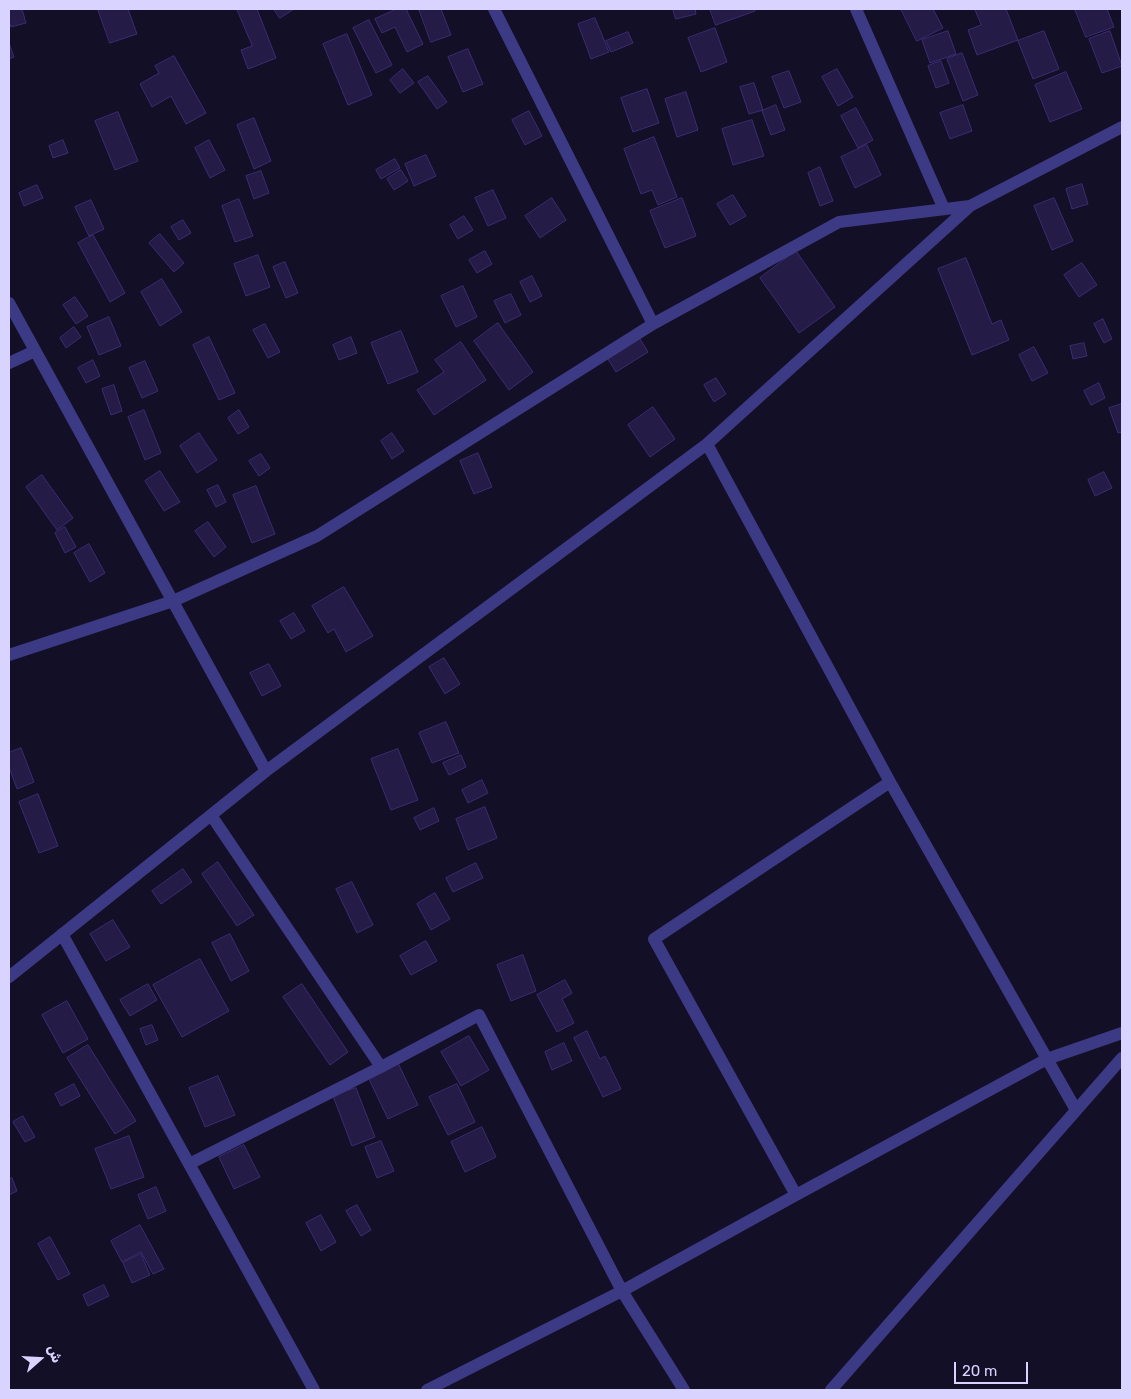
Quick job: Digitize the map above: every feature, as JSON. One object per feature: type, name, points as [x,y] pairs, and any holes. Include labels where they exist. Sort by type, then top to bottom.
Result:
[{"type":"street","points":[[494,9],[653,324]]},
{"type":"street","points":[[856,9],[944,209]]},
{"type":"street","points":[[9,977],[266,771],[707,444],[970,206],[1122,127]]},
{"type":"street","points":[[9,655],[173,601],[317,536],[653,324],[839,222],[970,206]]},
{"type":"street","points":[[9,304],[266,771]]},
{"type":"street","points":[[9,363],[35,351]]},
{"type":"street","points":[[707,444],[890,782],[1076,1110]]},
{"type":"street","points":[[796,1195],[654,939],[890,782]]},
{"type":"street","points":[[211,815],[381,1067]]},
{"type":"street","points":[[62,934],[314,1390]]},
{"type":"street","points":[[189,1164],[479,1015],[622,1291],[684,1390]]},
{"type":"street","points":[[427,1390],[622,1291],[1047,1059],[1122,1033]]},
{"type":"street","points":[[830,1390],[1122,1058]]},
{"type":"building","points":[[9,9],[22,9],[26,23],[11,27]]},
{"type":"building","points":[[98,9],[128,9],[137,34],[110,43]]},
{"type":"building","points":[[237,9],[257,9],[276,58],[248,69],[241,50],[252,46]]},
{"type":"building","points":[[274,9],[294,9],[280,18]]},
{"type":"building","points":[[397,9],[406,9],[423,44],[407,52],[395,27],[382,33],[375,19]]},
{"type":"building","points":[[419,9],[441,9],[451,35],[431,42]]},
{"type":"building","points":[[673,9],[695,9],[696,14],[676,19]]},
{"type":"building","points":[[710,9],[755,9],[755,11],[716,25]]},
{"type":"building","points":[[901,9],[933,9],[943,28],[917,41]]},
{"type":"building","points":[[975,9],[1006,9],[1018,40],[977,55],[968,30],[981,25]]},
{"type":"building","points":[[1075,9],[1107,9],[1114,27],[1086,37]]},
{"type":"building","points":[[595,18],[609,52],[591,59],[578,24]]},
{"type":"building","points":[[369,20],[392,65],[376,73],[353,28]]},
{"type":"building","points":[[715,28],[727,62],[701,72],[688,38]]},
{"type":"building","points":[[948,31],[956,54],[930,63],[922,40]]},
{"type":"building","points":[[1044,31],[1059,69],[1033,79],[1018,41]]},
{"type":"building","points":[[1110,31],[1122,66],[1102,73],[1089,39]]},
{"type":"building","points":[[628,32],[633,43],[611,52],[606,41]]},
{"type":"building","points":[[347,34],[372,95],[348,105],[323,44]]},
{"type":"building","points":[[9,43],[14,57],[9,59]]},
{"type":"building","points":[[468,49],[483,84],[463,92],[448,57]]},
{"type":"building","points":[[962,53],[978,95],[963,101],[947,59]]},
{"type":"building","points":[[174,56],[206,113],[186,124],[171,96],[152,107],[140,84],[159,73],[155,66]]},
{"type":"building","points":[[941,61],[949,83],[936,88],[928,66]]},
{"type":"building","points":[[403,69],[414,83],[400,93],[390,80]]},
{"type":"building","points":[[837,69],[853,97],[838,106],[822,77]]},
{"type":"building","points":[[789,71],[801,102],[784,108],[772,77]]},
{"type":"building","points":[[1066,72],[1082,109],[1050,122],[1035,85]]},
{"type":"building","points":[[428,76],[447,102],[437,109],[418,82]]},
{"type":"building","points":[[754,83],[763,110],[749,114],[740,87]]},
{"type":"building","points":[[647,89],[659,123],[633,132],[621,98]]},
{"type":"building","points":[[686,92],[698,130],[677,137],[665,99]]},
{"type":"building","points":[[776,105],[785,130],[771,135],[762,111]]},
{"type":"building","points":[[963,105],[972,131],[950,139],[940,113]]},
{"type":"building","points":[[856,108],[873,140],[858,148],[841,116]]},
{"type":"building","points":[[529,111],[542,136],[525,145],[512,120]]},
{"type":"building","points":[[118,112],[138,161],[115,170],[95,121]]},
{"type":"building","points":[[254,118],[271,161],[254,169],[237,125]]},
{"type":"building","points":[[752,120],[764,156],[733,165],[722,129]]},
{"type":"building","points":[[654,137],[677,197],[658,205],[652,190],[641,194],[624,149]]},
{"type":"building","points":[[63,140],[68,153],[53,158],[49,146]]},
{"type":"building","points":[[209,140],[225,170],[210,178],[195,148]]},
{"type":"building","points":[[867,145],[881,175],[855,188],[841,157]]},
{"type":"building","points":[[426,155],[436,176],[414,186],[405,164]]},
{"type":"building","points":[[395,159],[400,168],[381,179],[376,170]]},
{"type":"building","points":[[820,167],[833,201],[820,206],[808,173]]},
{"type":"building","points":[[401,170],[408,181],[394,190],[387,179]]},
{"type":"building","points":[[261,171],[269,193],[254,199],[246,176]]},
{"type":"building","points":[[1082,184],[1088,204],[1072,209],[1066,189]]},
{"type":"building","points":[[37,185],[43,198],[24,206],[19,193]]},
{"type":"building","points":[[493,190],[506,218],[488,226],[475,198]]},
{"type":"building","points":[[733,195],[746,216],[730,225],[717,204]]},
{"type":"building","points":[[552,198],[566,220],[540,238],[525,216]]},
{"type":"building","points":[[682,198],[696,236],[665,248],[650,211]]},
{"type":"building","points":[[1054,198],[1073,241],[1052,250],[1034,206]]},
{"type":"building","points":[[239,199],[253,236],[235,242],[222,206]]},
{"type":"building","points":[[91,200],[104,229],[89,236],[75,207]]},
{"type":"building","points":[[464,216],[473,230],[458,239],[450,225]]},
{"type":"building","points":[[183,220],[191,233],[179,240],[171,227]]},
{"type":"building","points":[[160,234],[184,263],[174,272],[149,243]]},
{"type":"building","points":[[93,235],[125,293],[110,302],[78,243]]},
{"type":"building","points":[[485,251],[492,264],[477,273],[469,260]]},
{"type":"building","points":[[796,251],[835,307],[799,333],[760,278]]},
{"type":"building","points":[[258,255],[270,287],[246,296],[234,264]]},
{"type":"building","points":[[966,258],[992,324],[1001,320],[1009,340],[972,355],[938,269]]},
{"type":"building","points":[[285,262],[298,293],[286,298],[273,267]]},
{"type":"building","points":[[1082,263],[1097,285],[1079,297],[1064,275]]},
{"type":"building","points":[[532,276],[542,296],[530,302],[520,282]]},
{"type":"building","points":[[162,279],[182,312],[160,326],[141,292]]},
{"type":"building","points":[[463,286],[477,317],[456,327],[441,296]]},
{"type":"building","points":[[511,294],[521,315],[505,323],[494,301]]},
{"type":"building","points":[[75,297],[88,316],[76,324],[63,305]]},
{"type":"building","points":[[109,317],[121,346],[99,355],[87,327]]},
{"type":"building","points":[[1103,319],[1112,339],[1104,343],[1094,324]]},
{"type":"building","points":[[498,323],[533,372],[509,390],[474,341]]},
{"type":"building","points":[[265,324],[280,352],[268,358],[253,330]]},
{"type":"building","points":[[74,327],[81,337],[66,348],[60,338]]},
{"type":"building","points":[[401,331],[418,372],[388,384],[371,343]]},
{"type":"building","points":[[209,337],[235,393],[219,400],[193,345]]},
{"type":"building","points":[[351,337],[357,353],[339,360],[333,345]]},
{"type":"building","points":[[640,339],[648,352],[616,372],[608,359]]},
{"type":"building","points":[[461,342],[486,380],[434,415],[417,390],[444,372],[435,360]]},
{"type":"building","points":[[1084,343],[1087,356],[1073,359],[1070,346]]},
{"type":"building","points":[[1034,347],[1048,373],[1032,381],[1019,355]]},
{"type":"building","points":[[93,360],[100,376],[86,383],[78,368]]},
{"type":"building","points":[[145,361],[158,391],[142,398],[129,368]]},
{"type":"building","points":[[716,378],[726,394],[714,402],[704,385]]},
{"type":"building","points":[[1099,383],[1105,398],[1091,405],[1084,391]]},
{"type":"building","points":[[114,385],[122,411],[111,415],[102,389]]},
{"type":"building","points":[[1122,404],[1122,432],[1118,433],[1109,408]]},
{"type":"building","points":[[653,407],[675,439],[650,457],[628,425]]},
{"type":"building","points":[[144,410],[161,453],[145,460],[128,417]]},
{"type":"building","points":[[239,410],[249,427],[238,434],[228,418]]},
{"type":"building","points":[[199,433],[217,460],[197,473],[180,446]]},
{"type":"building","points":[[392,433],[404,451],[392,459],[381,441]]},
{"type":"building","points":[[478,453],[492,487],[474,494],[460,461]]},
{"type":"building","points":[[261,454],[270,468],[259,476],[249,461]]},
{"type":"building","points":[[160,471],[180,502],[164,511],[145,481]]},
{"type":"building","points":[[1104,472],[1112,488],[1095,496],[1088,480]]},
{"type":"building","points":[[42,475],[73,518],[57,530],[26,487]]},
{"type":"building","points":[[218,485],[226,502],[216,507],[207,490]]},
{"type":"building","points":[[256,486],[275,534],[252,543],[233,495]]},
{"type":"building","points":[[208,522],[226,547],[214,557],[195,531]]},
{"type":"building","points":[[65,527],[76,547],[65,553],[55,533]]},
{"type":"building","points":[[89,544],[105,573],[90,582],[74,553]]},
{"type":"building","points":[[344,587],[373,636],[346,652],[334,629],[328,633],[312,606]]},
{"type":"building","points":[[294,613],[305,631],[291,639],[280,621]]},
{"type":"building","points":[[444,658],[460,684],[445,694],[429,667]]},
{"type":"building","points":[[269,664],[281,686],[262,696],[250,673]]},
{"type":"building","points":[[446,722],[459,753],[432,763],[419,733]]},
{"type":"building","points":[[21,748],[34,782],[17,789],[9,767],[9,753]]},
{"type":"building","points":[[398,749],[418,800],[391,810],[371,759]]},
{"type":"building","points":[[461,755],[466,767],[449,775],[443,763]]},
{"type":"building","points":[[482,780],[488,793],[468,803],[462,790]]},
{"type":"building","points":[[38,794],[58,846],[39,853],[19,802]]},
{"type":"building","points":[[485,807],[497,838],[468,850],[456,819]]},
{"type":"building","points":[[434,808],[439,821],[420,830],[414,818]]},
{"type":"building","points":[[218,862],[254,915],[237,926],[202,874]]},
{"type":"building","points":[[476,863],[483,878],[453,892],[446,878]]},
{"type":"building","points":[[183,869],[192,882],[161,904],[152,891]]},
{"type":"building","points":[[352,882],[373,925],[357,933],[336,889]]},
{"type":"building","points":[[435,893],[450,919],[431,930],[417,904]]},
{"type":"building","points":[[113,920],[130,947],[106,961],[90,934]]},
{"type":"building","points":[[230,934],[249,971],[231,981],[212,943]]},
{"type":"building","points":[[426,941],[437,961],[411,975],[400,956]]},
{"type":"building","points":[[523,955],[536,991],[511,1001],[497,965]]},
{"type":"building","points":[[200,959],[229,1011],[182,1037],[153,985]]},
{"type":"building","points":[[565,980],[572,993],[562,999],[574,1023],[557,1032],[537,995]]},
{"type":"building","points":[[148,984],[157,1000],[130,1016],[120,1000]]},
{"type":"building","points":[[302,984],[348,1052],[330,1065],[283,997]]},
{"type":"building","points":[[67,1001],[88,1039],[63,1053],[42,1015]]},
{"type":"building","points":[[152,1025],[158,1040],[146,1045],[140,1029]]},
{"type":"building","points":[[587,1031],[600,1059],[605,1056],[621,1089],[603,1097],[574,1038]]},
{"type":"building","points":[[469,1036],[489,1070],[461,1086],[441,1052]]},
{"type":"building","points":[[564,1043],[572,1061],[552,1070],[545,1052]]},
{"type":"building","points":[[88,1045],[136,1121],[115,1134],[67,1058]]},
{"type":"building","points":[[398,1063],[418,1105],[388,1119],[368,1077]]},
{"type":"building","points":[[218,1076],[235,1115],[205,1127],[189,1088]]},
{"type":"building","points":[[74,1084],[80,1096],[61,1106],[55,1094]]},
{"type":"building","points":[[457,1084],[475,1122],[448,1135],[429,1097]]},
{"type":"building","points":[[356,1088],[375,1137],[352,1146],[333,1096]]},
{"type":"building","points":[[23,1116],[35,1137],[25,1142],[13,1122]]},
{"type":"building","points":[[482,1127],[496,1157],[465,1172],[451,1142]]},
{"type":"building","points":[[129,1136],[144,1177],[111,1189],[95,1149]]},
{"type":"building","points":[[381,1141],[394,1171],[377,1178],[365,1147]]},
{"type":"building","points":[[244,1145],[260,1177],[234,1189],[219,1157]]},
{"type":"building","points":[[12,1178],[17,1191],[9,1195],[9,1179]]},
{"type":"building","points":[[156,1187],[166,1211],[148,1219],[138,1195]]},
{"type":"building","points":[[357,1205],[371,1230],[361,1236],[346,1211]]},
{"type":"building","points":[[321,1215],[336,1242],[321,1251],[306,1223]]},
{"type":"building","points":[[140,1225],[164,1269],[153,1274],[141,1252],[122,1262],[111,1241]]},
{"type":"building","points":[[50,1237],[70,1274],[58,1280],[38,1244]]},
{"type":"building","points":[[141,1254],[150,1275],[132,1283],[123,1263]]},
{"type":"building","points":[[104,1285],[109,1296],[88,1306],[83,1295]]}]
